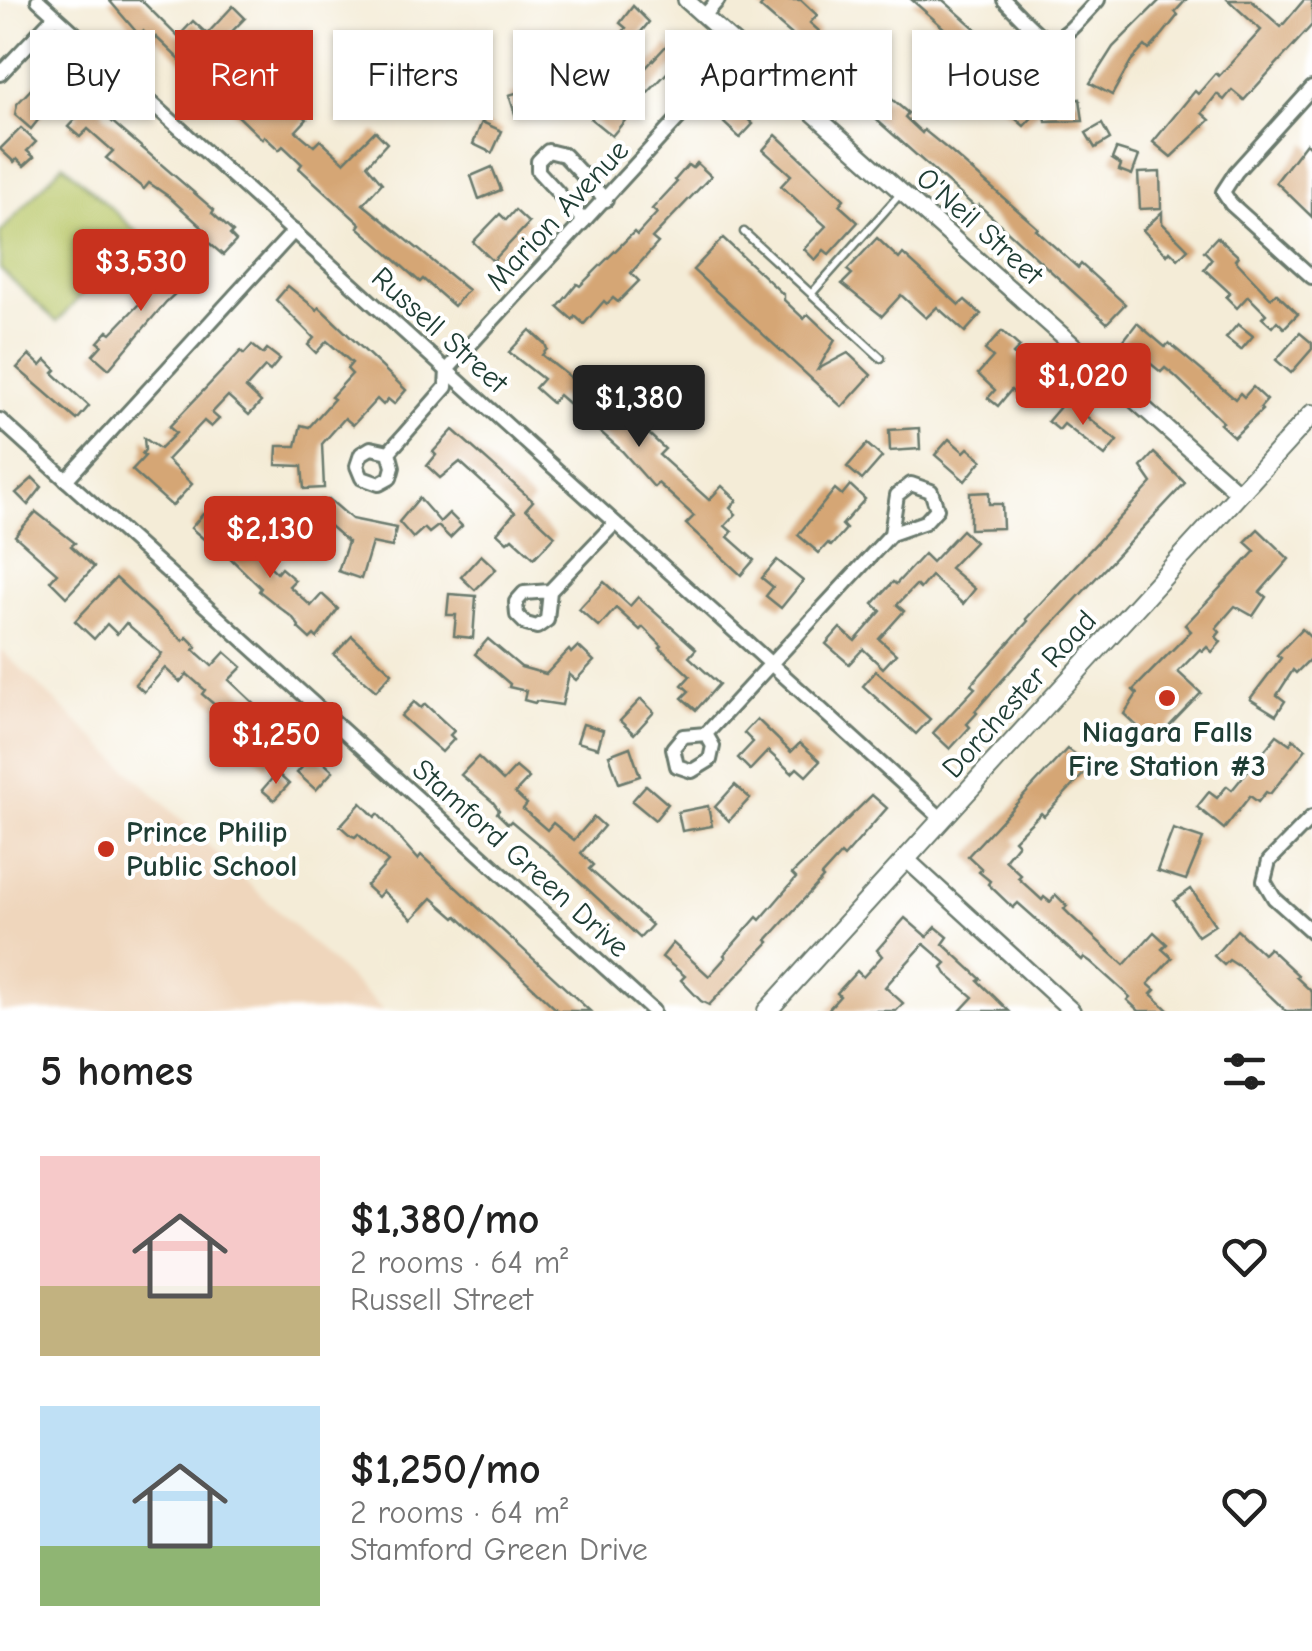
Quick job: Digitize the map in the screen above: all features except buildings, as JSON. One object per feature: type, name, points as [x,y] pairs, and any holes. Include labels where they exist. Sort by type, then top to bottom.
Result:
[{"type":"main road","name":"Dorchester Road","points":[[767,1011],[1312,414]]},
{"type":"street","name":"Russell Street","points":[[38,0],[942,818]]},
{"type":"street","name":"O'Neil Street","points":[[686,0],[720,30]]},
{"type":"street","points":[[704,16],[718,0]]},
{"type":"street","points":[[1004,0],[1042,39],[1052,41],[1071,30],[1098,0]]},
{"type":"street","points":[[0,74],[55,16]]},
{"type":"street","points":[[1312,88],[1236,172],[1223,192],[1231,204],[1312,277]]},
{"type":"street","name":"Marion Avenue","points":[[390,452],[446,387],[448,370],[678,120]]},
{"type":"street","name":"O'Neil Street","points":[[821,120],[1239,493]]},
{"type":"street","points":[[584,222],[538,171],[538,161],[548,152],[564,155],[606,200]]},
{"type":"street","points":[[66,480],[294,231]]},
{"type":"street","name":"Stamford Green Drive","points":[[0,420],[654,1011]]},
{"type":"street","points":[[550,591],[616,523]]},
{"type":"street","points":[[706,734],[891,534]]},
{"type":"street","points":[[1312,817],[1270,861],[1264,881],[1274,898],[1312,932]]},
{"type":"street","points":[[905,858],[1072,1011]]},
{"type":"lane","points":[[812,293],[902,193]]},
{"type":"lane","points":[[744,232],[880,358]]},
{"type":"shaded area","name":"Prince Philip Public School","points":[[0,649],[19,667],[384,1011],[0,1011]]},
{"type":"green space","points":[[63,164],[138,233],[57,322],[0,269],[0,233]]},
{"type":"place","name":"Niagara Falls Fire Station #3","points":[[1167,698]]},
{"type":"place","name":"Prince Philip Public School","points":[[106,849]]}]
